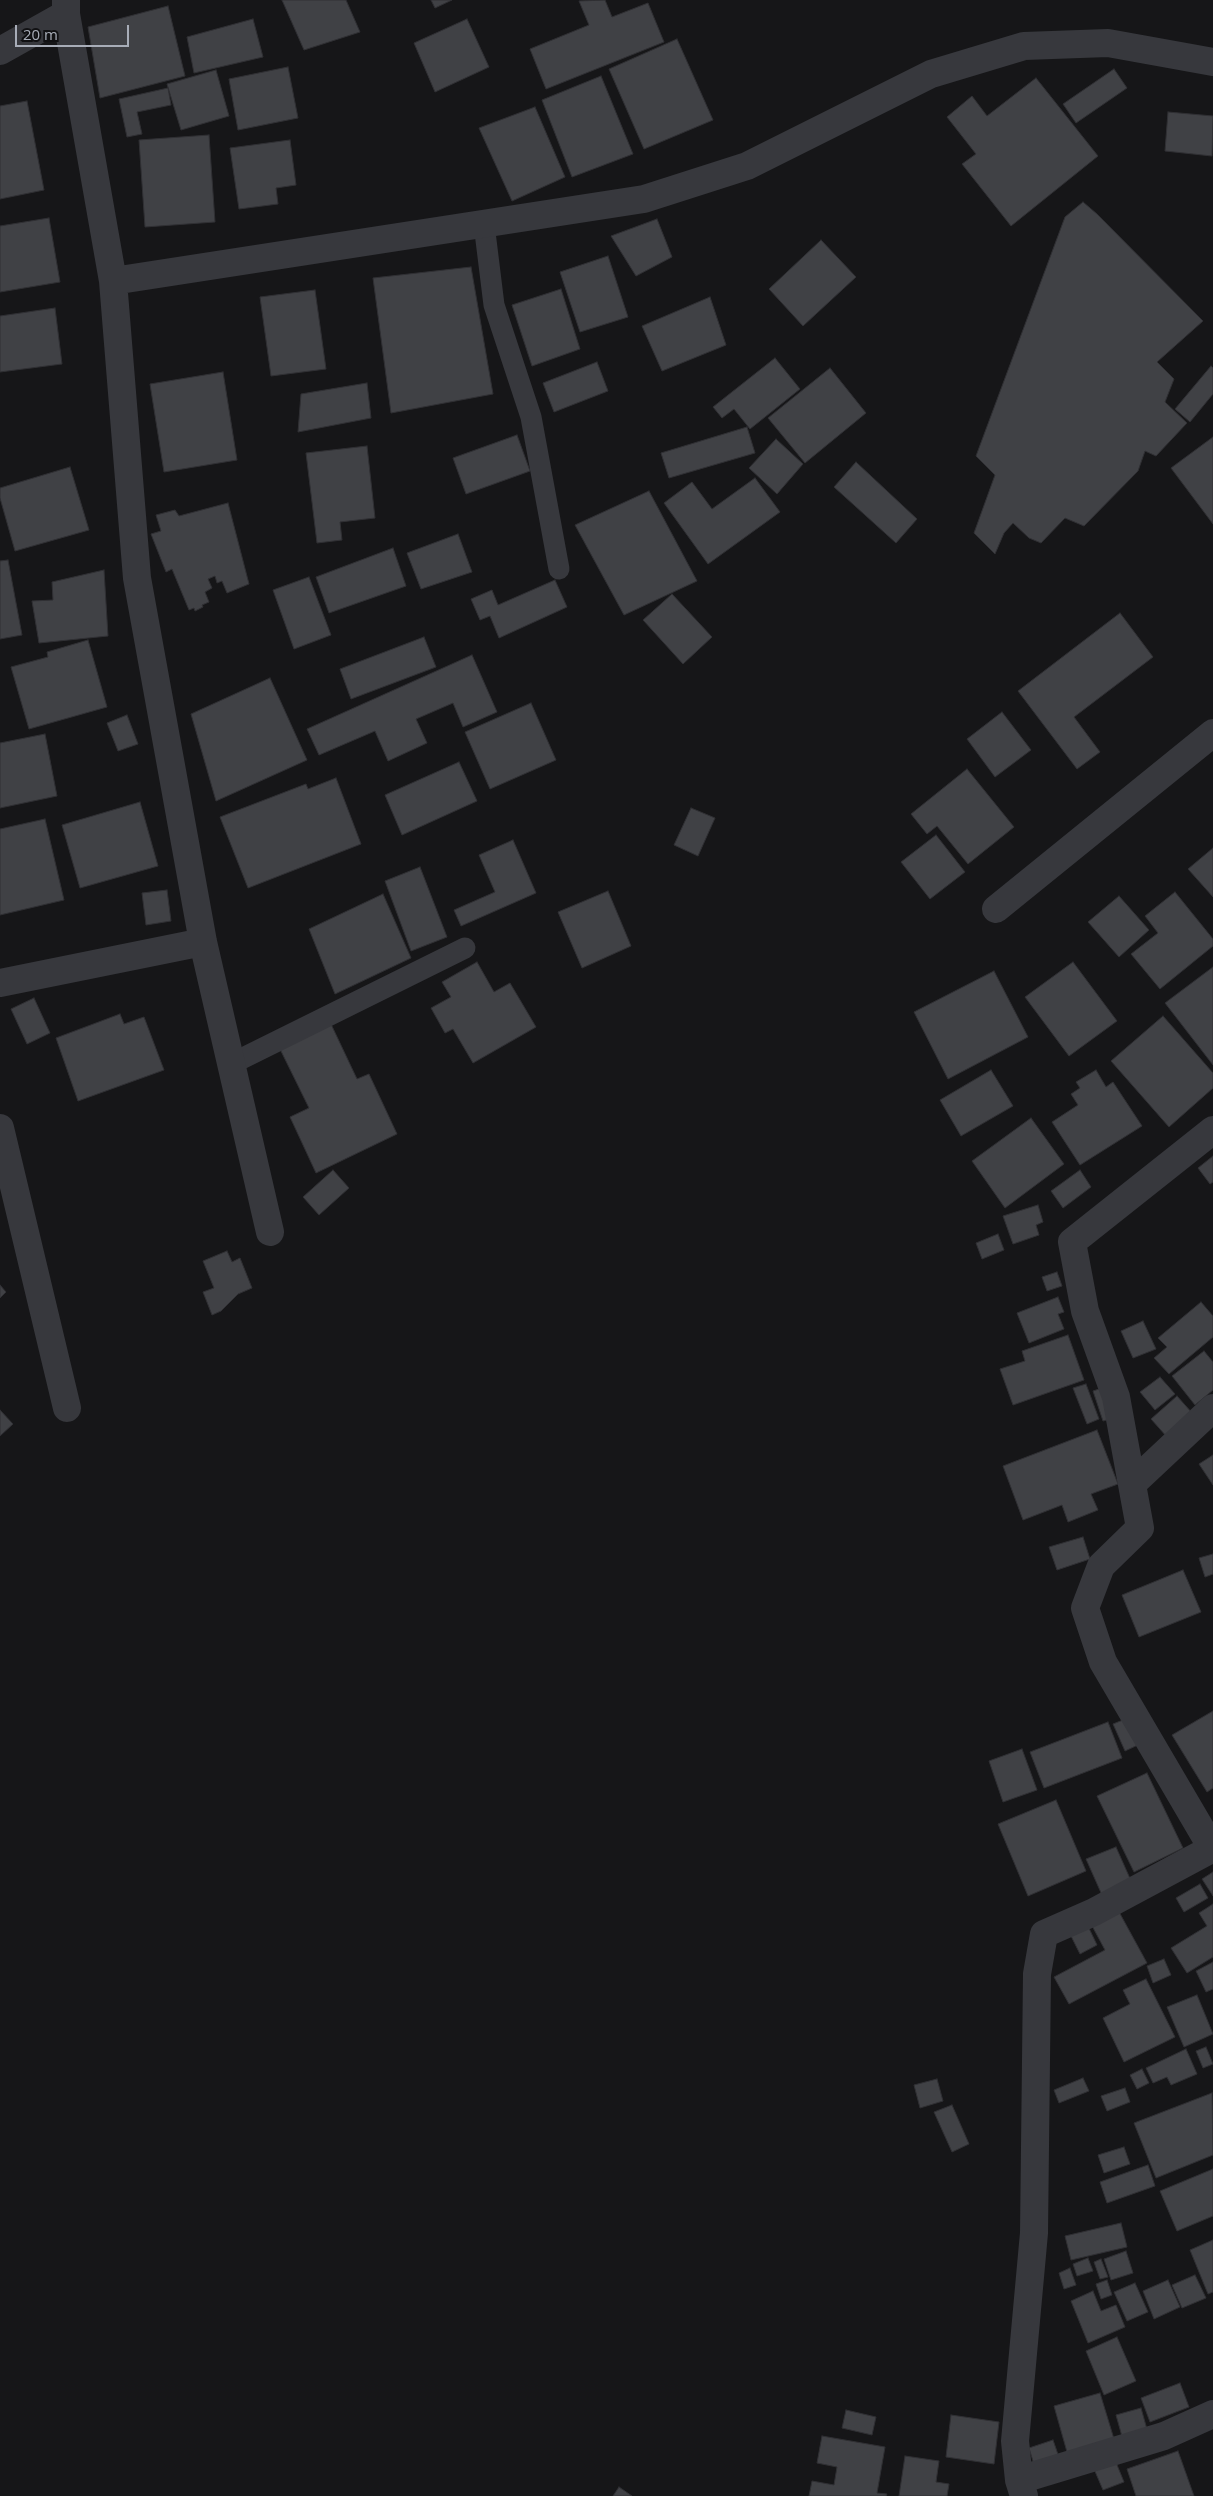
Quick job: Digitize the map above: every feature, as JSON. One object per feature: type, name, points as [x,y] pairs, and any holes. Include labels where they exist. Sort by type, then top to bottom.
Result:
[{"type":"street","points":[[0,51],[66,7],[113,281],[137,578],[203,942],[270,1232]]},
{"type":"street","points":[[113,281],[644,199],[747,166],[930,74],[1024,46],[1108,43],[1213,62]]},
{"type":"street","points":[[996,909],[1213,733]]},
{"type":"street","points":[[0,983],[203,942]]},
{"type":"street","points":[[0,1128],[67,1408]]},
{"type":"street","points":[[1213,1130],[1072,1242],[1085,1311],[1116,1396],[1140,1528],[1101,1566],[1085,1608],[1103,1662],[1213,1848],[1094,1912],[1044,1934],[1037,1974],[1034,2234],[1016,2441],[1021,2488],[1164,2436],[1213,2414]]},
{"type":"street","points":[[1132,1484],[1213,1408]]},
{"type":"lane","points":[[484,224],[494,305],[531,417],[559,569]]},
{"type":"lane","points":[[231,1064],[465,948]]},
{"type":"building","points":[[282,0],[346,0],[360,32],[304,50]]},
{"type":"building","points":[[431,0],[452,0],[435,8]]},
{"type":"building","points":[[605,0],[612,17],[648,3],[664,42],[546,89],[530,49],[589,25],[579,1]]},
{"type":"building","points":[[168,6],[185,76],[100,98],[88,27]]},
{"type":"building","points":[[253,19],[263,57],[194,73],[187,37]]},
{"type":"building","points":[[467,19],[489,67],[435,92],[414,43]]},
{"type":"building","points":[[677,39],[713,120],[644,149],[609,69]]},
{"type":"building","points":[[288,67],[298,118],[238,130],[229,79]]},
{"type":"building","points":[[1114,69],[1127,88],[1076,123],[1063,104]]},
{"type":"building","points":[[216,70],[229,116],[181,130],[167,84]]},
{"type":"building","points":[[601,76],[633,154],[572,177],[542,100]]},
{"type":"building","points":[[1036,78],[1098,156],[1011,226],[962,164],[976,154],[947,117],[972,96],[987,116]]},
{"type":"building","points":[[168,88],[171,105],[137,112],[142,134],[127,137],[119,99]]},
{"type":"building","points":[[27,101],[44,190],[0,199],[0,106]]},
{"type":"building","points":[[535,107],[565,177],[512,201],[479,128]]},
{"type":"building","points":[[1168,112],[1213,116],[1212,156],[1165,151]]},
{"type":"building","points":[[209,135],[215,222],[145,227],[139,140]]},
{"type":"building","points":[[290,140],[296,185],[276,188],[278,204],[239,209],[230,148]]},
{"type":"building","points":[[1083,202],[1203,321],[1157,362],[1174,379],[1165,402],[1187,423],[1156,456],[1145,451],[1138,471],[1084,526],[1065,518],[1041,543],[1029,538],[1013,523],[1004,533],[995,554],[974,533],[995,475],[976,456],[1065,217]]},
{"type":"building","points":[[49,218],[60,282],[0,292],[0,226]]},
{"type":"building","points":[[657,219],[672,257],[636,276],[611,236]]},
{"type":"building","points":[[821,240],[856,277],[803,326],[769,289]]},
{"type":"building","points":[[608,256],[628,317],[580,332],[560,272]]},
{"type":"building","points":[[471,267],[493,394],[391,413],[373,278]]},
{"type":"building","points":[[561,289],[580,349],[532,366],[512,305]]},
{"type":"building","points":[[315,290],[326,369],[271,376],[260,297]]},
{"type":"building","points":[[710,297],[726,345],[662,371],[642,326]]},
{"type":"building","points":[[55,308],[62,364],[0,372],[0,316]]},
{"type":"building","points":[[775,358],[800,389],[750,429],[734,409],[722,418],[713,407]]},
{"type":"building","points":[[597,362],[608,391],[554,412],[543,383]]},
{"type":"building","points":[[1211,366],[1213,368],[1213,394],[1190,422],[1175,409]]},
{"type":"building","points":[[830,368],[866,413],[805,463],[768,418]]},
{"type":"building","points":[[223,372],[237,460],[164,472],[150,384]]},
{"type":"building","points":[[367,383],[371,418],[298,432],[301,394]]},
{"type":"building","points":[[747,427],[755,453],[669,478],[661,453]]},
{"type":"building","points":[[517,435],[530,471],[466,494],[453,458]]},
{"type":"building","points":[[1213,437],[1213,524],[1171,468]]},
{"type":"building","points":[[776,439],[803,464],[777,494],[749,468]]},
{"type":"building","points":[[367,446],[375,518],[340,522],[342,540],[317,543],[306,453]]},
{"type":"building","points":[[856,462],[917,519],[896,543],[834,487]]},
{"type":"building","points":[[70,467],[89,530],[15,551],[0,498],[0,488]]},
{"type":"building","points":[[755,478],[780,512],[708,564],[664,503],[692,482],[712,509]]},
{"type":"building","points":[[649,491],[697,581],[624,615],[575,525]]},
{"type":"building","points":[[228,503],[249,584],[227,593],[222,581],[217,583],[215,576],[208,579],[212,588],[205,592],[209,602],[195,611],[194,608],[189,610],[172,569],[166,572],[151,534],[161,531],[156,515],[175,510],[179,516]]},
{"type":"building","points":[[458,534],[472,572],[421,589],[407,553]]},
{"type":"building","points":[[393,548],[406,586],[329,613],[316,577]]},
{"type":"building","points":[[8,560],[22,635],[0,639],[0,561]]},
{"type":"building","points":[[104,570],[108,636],[39,643],[32,601],[53,600],[52,582]]},
{"type":"building","points":[[309,577],[331,635],[294,649],[273,590]]},
{"type":"building","points":[[555,580],[567,607],[499,638],[490,616],[480,620],[471,599],[492,590],[498,605]]},
{"type":"building","points":[[672,594],[712,637],[683,664],[643,620]]},
{"type":"building","points":[[1120,613],[1153,657],[1074,717],[1100,752],[1077,769],[1018,691]]},
{"type":"building","points":[[424,637],[436,667],[351,699],[340,669]]},
{"type":"building","points":[[88,640],[107,707],[29,729],[11,667],[48,657],[47,652]]},
{"type":"building","points":[[472,655],[497,712],[463,727],[453,703],[416,719],[427,743],[388,761],[375,731],[319,755],[307,729]]},
{"type":"building","points":[[270,678],[307,760],[216,801],[191,714]]},
{"type":"building","points":[[531,703],[556,760],[490,789],[465,732]]},
{"type":"building","points":[[1002,712],[1031,750],[995,777],[967,739]]},
{"type":"building","points":[[127,715],[138,744],[118,751],[107,723]]},
{"type":"building","points":[[45,734],[57,796],[0,808],[0,743]]},
{"type":"building","points":[[459,762],[477,801],[402,835],[385,795]]},
{"type":"building","points":[[967,769],[1014,827],[968,864],[937,826],[927,834],[911,814]]},
{"type":"building","points":[[336,778],[361,844],[248,888],[220,817],[306,784],[308,789]]},
{"type":"building","points":[[140,802],[158,866],[80,888],[62,825]]},
{"type":"building","points":[[691,808],[715,818],[698,856],[674,845]]},
{"type":"building","points":[[45,819],[64,900],[0,915],[0,829]]},
{"type":"building","points":[[936,835],[965,872],[930,899],[901,862]]},
{"type":"building","points":[[513,840],[536,893],[461,926],[454,910],[495,892],[479,855]]},
{"type":"building","points":[[1213,848],[1213,897],[1188,869]]},
{"type":"building","points":[[420,867],[447,937],[411,951],[385,881]]},
{"type":"building","points":[[167,890],[171,921],[146,925],[142,893]]},
{"type":"building","points":[[608,891],[631,946],[582,968],[558,912]]},
{"type":"building","points":[[1175,892],[1213,939],[1213,946],[1160,989],[1131,954],[1158,933],[1145,916]]},
{"type":"building","points":[[383,894],[411,958],[335,994],[309,929]]},
{"type":"building","points":[[1119,896],[1149,930],[1119,957],[1088,922]]},
{"type":"building","points":[[477,962],[494,992],[510,983],[536,1027],[473,1063],[453,1029],[445,1033],[431,1008],[451,997],[442,982]]},
{"type":"building","points":[[1073,962],[1117,1021],[1069,1056],[1025,997]]},
{"type":"building","points":[[1213,967],[1213,1065],[1165,1003]]},
{"type":"building","points":[[994,971],[1028,1037],[948,1079],[914,1012]]},
{"type":"building","points":[[34,998],[50,1033],[27,1044],[11,1009]]},
{"type":"building","points":[[120,1014],[124,1024],[144,1017],[164,1070],[78,1101],[56,1038]]},
{"type":"building","points":[[1163,1016],[1213,1073],[1213,1088],[1169,1127],[1111,1061]]},
{"type":"building","points":[[330,1022],[357,1079],[369,1074],[397,1134],[316,1173],[290,1117],[309,1108],[279,1047]]},
{"type":"building","points":[[991,1070],[1013,1106],[961,1136],[940,1100]]},
{"type":"building","points":[[1096,1070],[1106,1087],[1113,1082],[1142,1126],[1080,1165],[1052,1122],[1078,1105],[1071,1094],[1080,1088],[1076,1082]]},
{"type":"building","points":[[1031,1118],[1064,1164],[1005,1208],[972,1161]]},
{"type":"building","points":[[1213,1156],[1213,1182],[1210,1184],[1198,1168]]},
{"type":"building","points":[[333,1170],[349,1188],[319,1215],[303,1197]]},
{"type":"building","points":[[1080,1170],[1091,1187],[1063,1208],[1051,1191]]},
{"type":"building","points":[[1038,1205],[1043,1222],[1036,1225],[1039,1235],[1013,1244],[1003,1216]]},
{"type":"building","points":[[998,1234],[1004,1250],[982,1259],[976,1243]]},
{"type":"building","points":[[227,1251],[232,1262],[240,1258],[252,1288],[238,1294],[221,1311],[212,1315],[203,1292],[214,1288],[203,1261]]},
{"type":"building","points":[[1057,1272],[1062,1286],[1047,1291],[1042,1277]]},
{"type":"building","points":[[0,1285],[6,1292],[0,1298]]},
{"type":"building","points":[[1058,1297],[1064,1312],[1058,1314],[1064,1329],[1029,1343],[1017,1313]]},
{"type":"building","points":[[1201,1302],[1213,1316],[1213,1337],[1169,1374],[1154,1358],[1167,1347],[1158,1338]]},
{"type":"building","points":[[1143,1321],[1156,1349],[1133,1358],[1121,1331]]},
{"type":"building","points":[[1068,1335],[1084,1380],[1013,1405],[1000,1369],[1025,1361],[1022,1351]]},
{"type":"building","points":[[1204,1351],[1213,1362],[1213,1390],[1195,1405],[1172,1376]]},
{"type":"building","points":[[1160,1377],[1175,1394],[1155,1410],[1140,1392]]},
{"type":"building","points":[[1086,1384],[1099,1419],[1087,1424],[1073,1388]]},
{"type":"building","points":[[1105,1387],[1114,1418],[1103,1421],[1093,1391]]},
{"type":"building","points":[[1177,1396],[1193,1414],[1167,1437],[1151,1419]]},
{"type":"building","points":[[0,1410],[13,1424],[0,1436]]},
{"type":"building","points":[[1097,1430],[1118,1484],[1091,1494],[1098,1510],[1068,1522],[1062,1505],[1023,1520],[1003,1466]]},
{"type":"building","points":[[1213,1455],[1213,1485],[1199,1464]]},
{"type":"building","points":[[1083,1537],[1090,1559],[1057,1570],[1049,1547]]},
{"type":"building","points":[[1213,1554],[1213,1574],[1205,1577],[1199,1558]]},
{"type":"building","points":[[1183,1570],[1201,1612],[1139,1637],[1122,1595]]},
{"type":"building","points":[[1213,1711],[1213,1788],[1207,1792],[1172,1735]]},
{"type":"building","points":[[1128,1718],[1140,1744],[1125,1751],[1113,1724]]},
{"type":"building","points":[[1108,1722],[1122,1758],[1044,1788],[1030,1752]]},
{"type":"building","points":[[1022,1749],[1037,1790],[1003,1802],[989,1761]]},
{"type":"building","points":[[1147,1773],[1183,1848],[1134,1872],[1097,1796]]},
{"type":"building","points":[[1056,1800],[1086,1871],[1028,1896],[998,1824]]},
{"type":"building","points":[[1116,1847],[1132,1883],[1102,1895],[1086,1859]]},
{"type":"building","points":[[1213,1872],[1213,1896],[1202,1879]]},
{"type":"building","points":[[1200,1884],[1208,1898],[1184,1912],[1176,1898]]},
{"type":"building","points":[[1213,1904],[1213,1957],[1187,1973],[1171,1948],[1207,1926],[1199,1913]]},
{"type":"building","points":[[1118,1910],[1147,1963],[1069,2004],[1054,1977],[1105,1950],[1091,1924]]},
{"type":"building","points":[[1086,1922],[1097,1945],[1080,1954],[1068,1930]]},
{"type":"building","points":[[1164,1959],[1171,1975],[1153,1983],[1147,1966]]},
{"type":"building","points":[[1213,1962],[1213,1989],[1206,1992],[1196,1971]]},
{"type":"building","points":[[1146,1979],[1175,2037],[1124,2062],[1103,2018],[1130,2004],[1123,1990]]},
{"type":"building","points":[[1197,1995],[1213,2034],[1184,2047],[1167,2007]]},
{"type":"building","points":[[1206,2047],[1213,2064],[1203,2068],[1196,2051]]},
{"type":"building","points":[[1186,2049],[1197,2074],[1171,2085],[1167,2077],[1153,2083],[1146,2068]]},
{"type":"building","points":[[1142,2069],[1149,2083],[1137,2089],[1130,2075]]},
{"type":"building","points":[[1083,2078],[1089,2091],[1059,2103],[1054,2090]]},
{"type":"building","points":[[937,2079],[943,2101],[920,2108],[914,2085]]},
{"type":"building","points":[[1125,2088],[1130,2102],[1107,2111],[1101,2096]]},
{"type":"building","points":[[1212,2093],[1213,2155],[1156,2178],[1134,2123]]},
{"type":"building","points":[[952,2105],[969,2144],[952,2152],[934,2112]]},
{"type":"building","points":[[1124,2147],[1130,2164],[1104,2173],[1098,2155]]},
{"type":"building","points":[[1148,2165],[1155,2186],[1107,2203],[1100,2182]]},
{"type":"building","points":[[1213,2169],[1213,2216],[1177,2231],[1160,2191]]},
{"type":"building","points":[[1121,2223],[1127,2247],[1071,2260],[1065,2236]]},
{"type":"building","points":[[1213,2240],[1213,2292],[1208,2294],[1190,2250]]},
{"type":"building","points":[[1126,2251],[1133,2273],[1111,2280],[1104,2259]]},
{"type":"building","points":[[1088,2258],[1093,2271],[1077,2276],[1073,2264]]},
{"type":"building","points":[[1101,2259],[1108,2277],[1100,2279],[1094,2262]]},
{"type":"building","points":[[1070,2268],[1076,2285],[1064,2289],[1059,2273]]},
{"type":"building","points":[[1195,2275],[1206,2298],[1182,2308],[1172,2285]]},
{"type":"building","points":[[1107,2280],[1112,2295],[1101,2299],[1096,2284]]},
{"type":"building","points":[[1168,2280],[1180,2307],[1154,2319],[1143,2291]]},
{"type":"building","points":[[1135,2283],[1148,2312],[1127,2321],[1114,2292]]},
{"type":"building","points":[[1093,2291],[1101,2311],[1116,2305],[1125,2327],[1088,2343],[1071,2301]]},
{"type":"building","points":[[1117,2337],[1136,2381],[1104,2395],[1086,2351]]},
{"type":"building","points":[[1180,2383],[1189,2407],[1150,2422],[1141,2398]]},
{"type":"building","points":[[1100,2393],[1114,2439],[1067,2452],[1054,2406]]},
{"type":"building","points":[[1141,2408],[1148,2433],[1123,2440],[1116,2415]]},
{"type":"building","points":[[846,2410],[876,2417],[872,2435],[842,2428]]},
{"type":"building","points":[[951,2415],[999,2422],[994,2464],[946,2457]]},
{"type":"building","points":[[822,2436],[885,2447],[877,2493],[887,2494],[886,2496],[809,2496],[812,2481],[834,2485],[837,2467],[817,2463]]},
{"type":"building","points":[[1053,2440],[1061,2463],[1036,2471],[1029,2448]]},
{"type":"building","points":[[1178,2451],[1194,2496],[1136,2496],[1127,2469]]},
{"type":"building","points":[[905,2456],[939,2461],[936,2482],[949,2484],[947,2496],[899,2496]]},
{"type":"building","points":[[1115,2460],[1124,2482],[1103,2490],[1094,2469]]},
{"type":"building","points":[[619,2487],[632,2496],[613,2496]]}]
